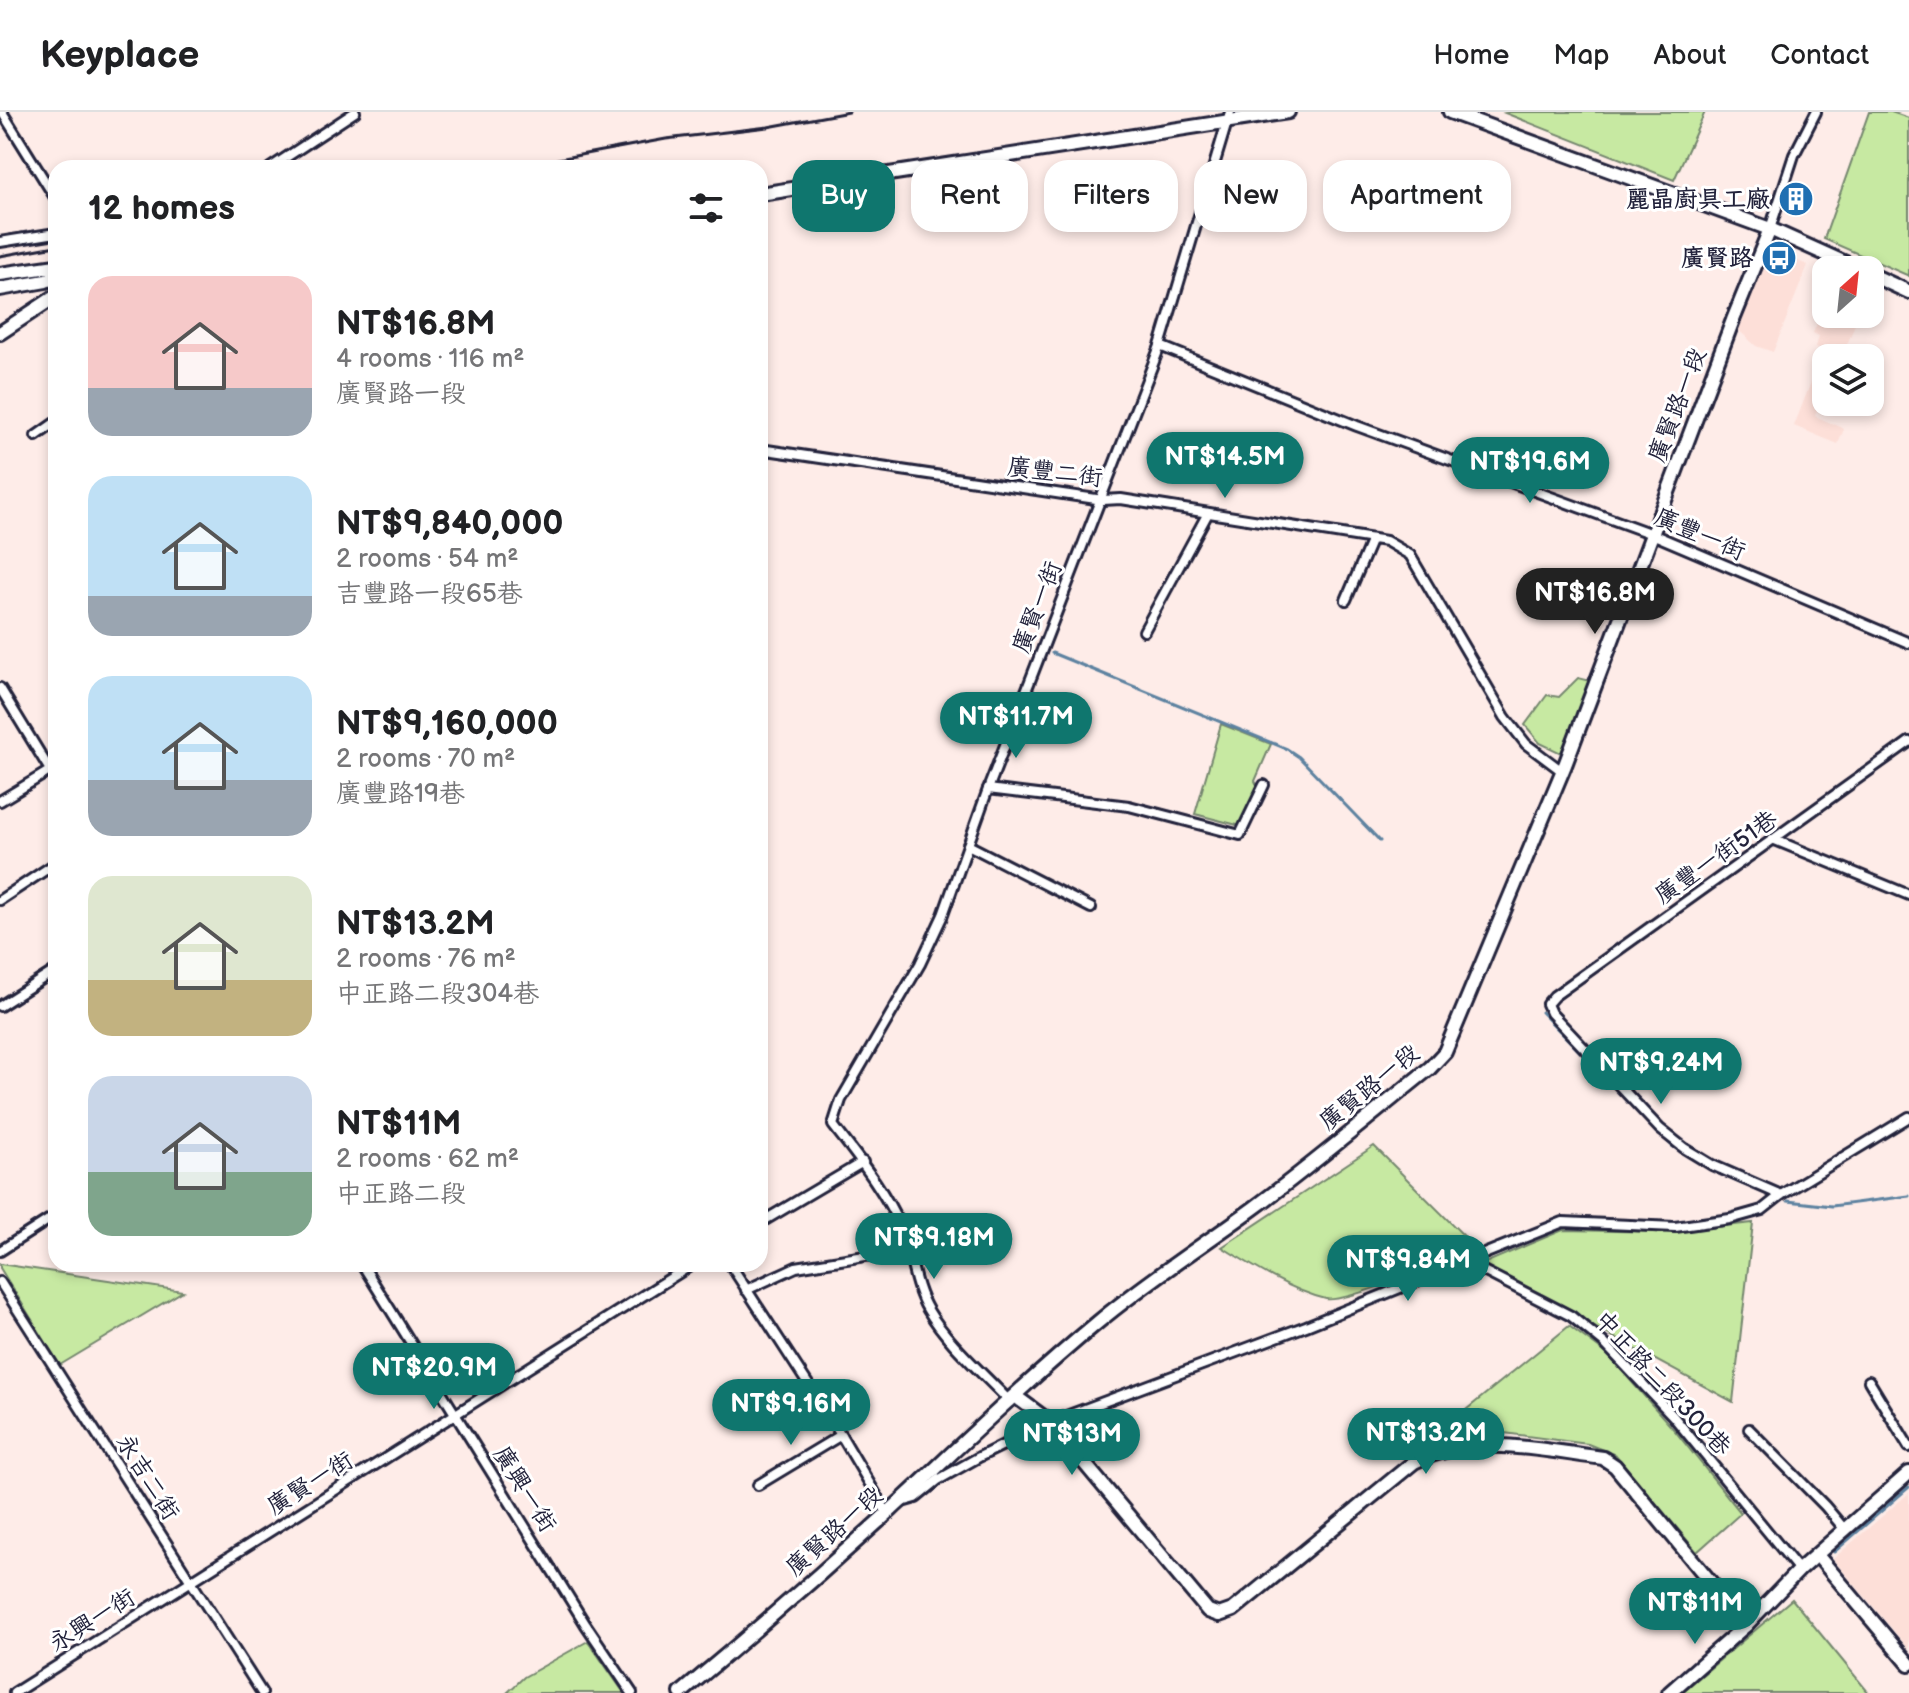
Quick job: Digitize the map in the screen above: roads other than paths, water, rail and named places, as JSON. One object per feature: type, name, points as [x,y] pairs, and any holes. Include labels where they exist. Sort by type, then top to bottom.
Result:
[{"type":"street","points":[[2,112],[48,186]]},
{"type":"street","points":[[282,160],[355,112]]},
{"type":"street","points":[[768,193],[1230,116],[1288,112]]},
{"type":"street","points":[[1450,112],[1770,229],[1830,256]]},
{"type":"street","points":[[1770,229],[1794,155],[1816,112]]},
{"type":"street","name":"廣賢一街","points":[[863,1162],[833,1125],[833,1120],[841,1100],[928,948],[1160,346],[1230,116]]},
{"type":"street","name":"廣賢路一段","points":[[681,1693],[761,1626],[983,1422],[1128,1298],[1257,1206],[1430,1068],[1445,1052],[1562,771],[1770,229]]},
{"type":"street","points":[[0,242],[48,234]]},
{"type":"street","points":[[0,274],[48,267]]},
{"type":"street","points":[[0,289],[48,280]]},
{"type":"street","points":[[1884,280],[1909,292]]},
{"type":"street","points":[[0,333],[48,301]]},
{"type":"street","name":"廣豐一街","points":[[1160,346],[1357,426],[1652,534],[1909,643]]},
{"type":"street","points":[[36,436],[48,428]]},
{"type":"street","name":"廣豐二街","points":[[768,450],[1103,500],[1121,499],[1386,541],[1410,555],[1505,717],[1526,744],[1562,771]]},
{"type":"street","points":[[1144,631],[1208,513]]},
{"type":"street","points":[[1346,600],[1372,539]]},
{"type":"street","points":[[0,688],[48,760]]},
{"type":"street","points":[[0,712],[11,705]]},
{"type":"street","name":"廣豐一街51巷","points":[[1781,1195],[1712,1165],[1660,1129],[1551,1013],[1547,1004],[1909,742]]},
{"type":"street","points":[[0,801],[48,771]]},
{"type":"street","points":[[988,789],[1129,806],[1240,835],[1264,785]]},
{"type":"street","points":[[1775,840],[1909,895]]},
{"type":"street","points":[[968,845],[1091,908]]},
{"type":"street","points":[[0,900],[48,868]]},
{"type":"street","points":[[0,1006],[48,975]]},
{"type":"street","points":[[735,1272],[892,1508],[916,1498],[938,1480],[979,1457],[1050,1422],[1306,1326],[1563,1222],[1675,1227],[1730,1219],[1762,1210],[1781,1195],[1909,1117]]},
{"type":"street","points":[[768,1218],[863,1162],[887,1199],[909,1249],[927,1308],[953,1341],[1013,1399],[1050,1422],[1208,1611],[1219,1615],[1233,1610],[1414,1462],[1436,1452],[1498,1445],[1603,1458],[1615,1466],[1746,1625]]},
{"type":"street","points":[[0,1251],[48,1220]]},
{"type":"street","points":[[746,1290],[796,1267],[909,1249]]},
{"type":"street","name":"中正路二段300巷","points":[[1466,1262],[1571,1316],[1604,1343],[1673,1416],[1799,1570]]},
{"type":"street","name":"廣興一街","points":[[367,1272],[586,1625],[632,1693]]},
{"type":"street","name":"廣賢一街","points":[[190,1581],[681,1272]]},
{"type":"street","name":"永吉二街","points":[[0,1282],[262,1693]]},
{"type":"street","points":[[1869,1381],[1909,1447]]},
{"type":"street","points":[[1749,1429],[1846,1531]]},
{"type":"street","points":[[758,1485],[841,1435]]},
{"type":"street","points":[[1669,1693],[1746,1625],[1799,1570],[1909,1473]]},
{"type":"street","points":[[1817,1555],[1909,1664]]},
{"type":"street","name":"永興一街","points":[[14,1693],[190,1581]]},
{"type":"waterway","points":[[1052,653],[1287,749],[1299,757],[1380,841]]},
{"type":"waterway","points":[[1541,1012],[1672,1146],[1717,1172],[1765,1193]]},
{"type":"waterway","points":[[1788,1201],[1832,1206],[1909,1196]]},
{"type":"waterway","points":[[1834,1552],[1909,1487]]},
{"type":"railway","points":[[553,160],[666,139],[768,127],[849,112]]},
{"type":"railway","points":[[0,256],[48,247]]},
{"type":"place","name":"麗晶廚具工廠","points":[[1796,199]]},
{"type":"place","name":"廣賢路","points":[[1779,258]]}]
